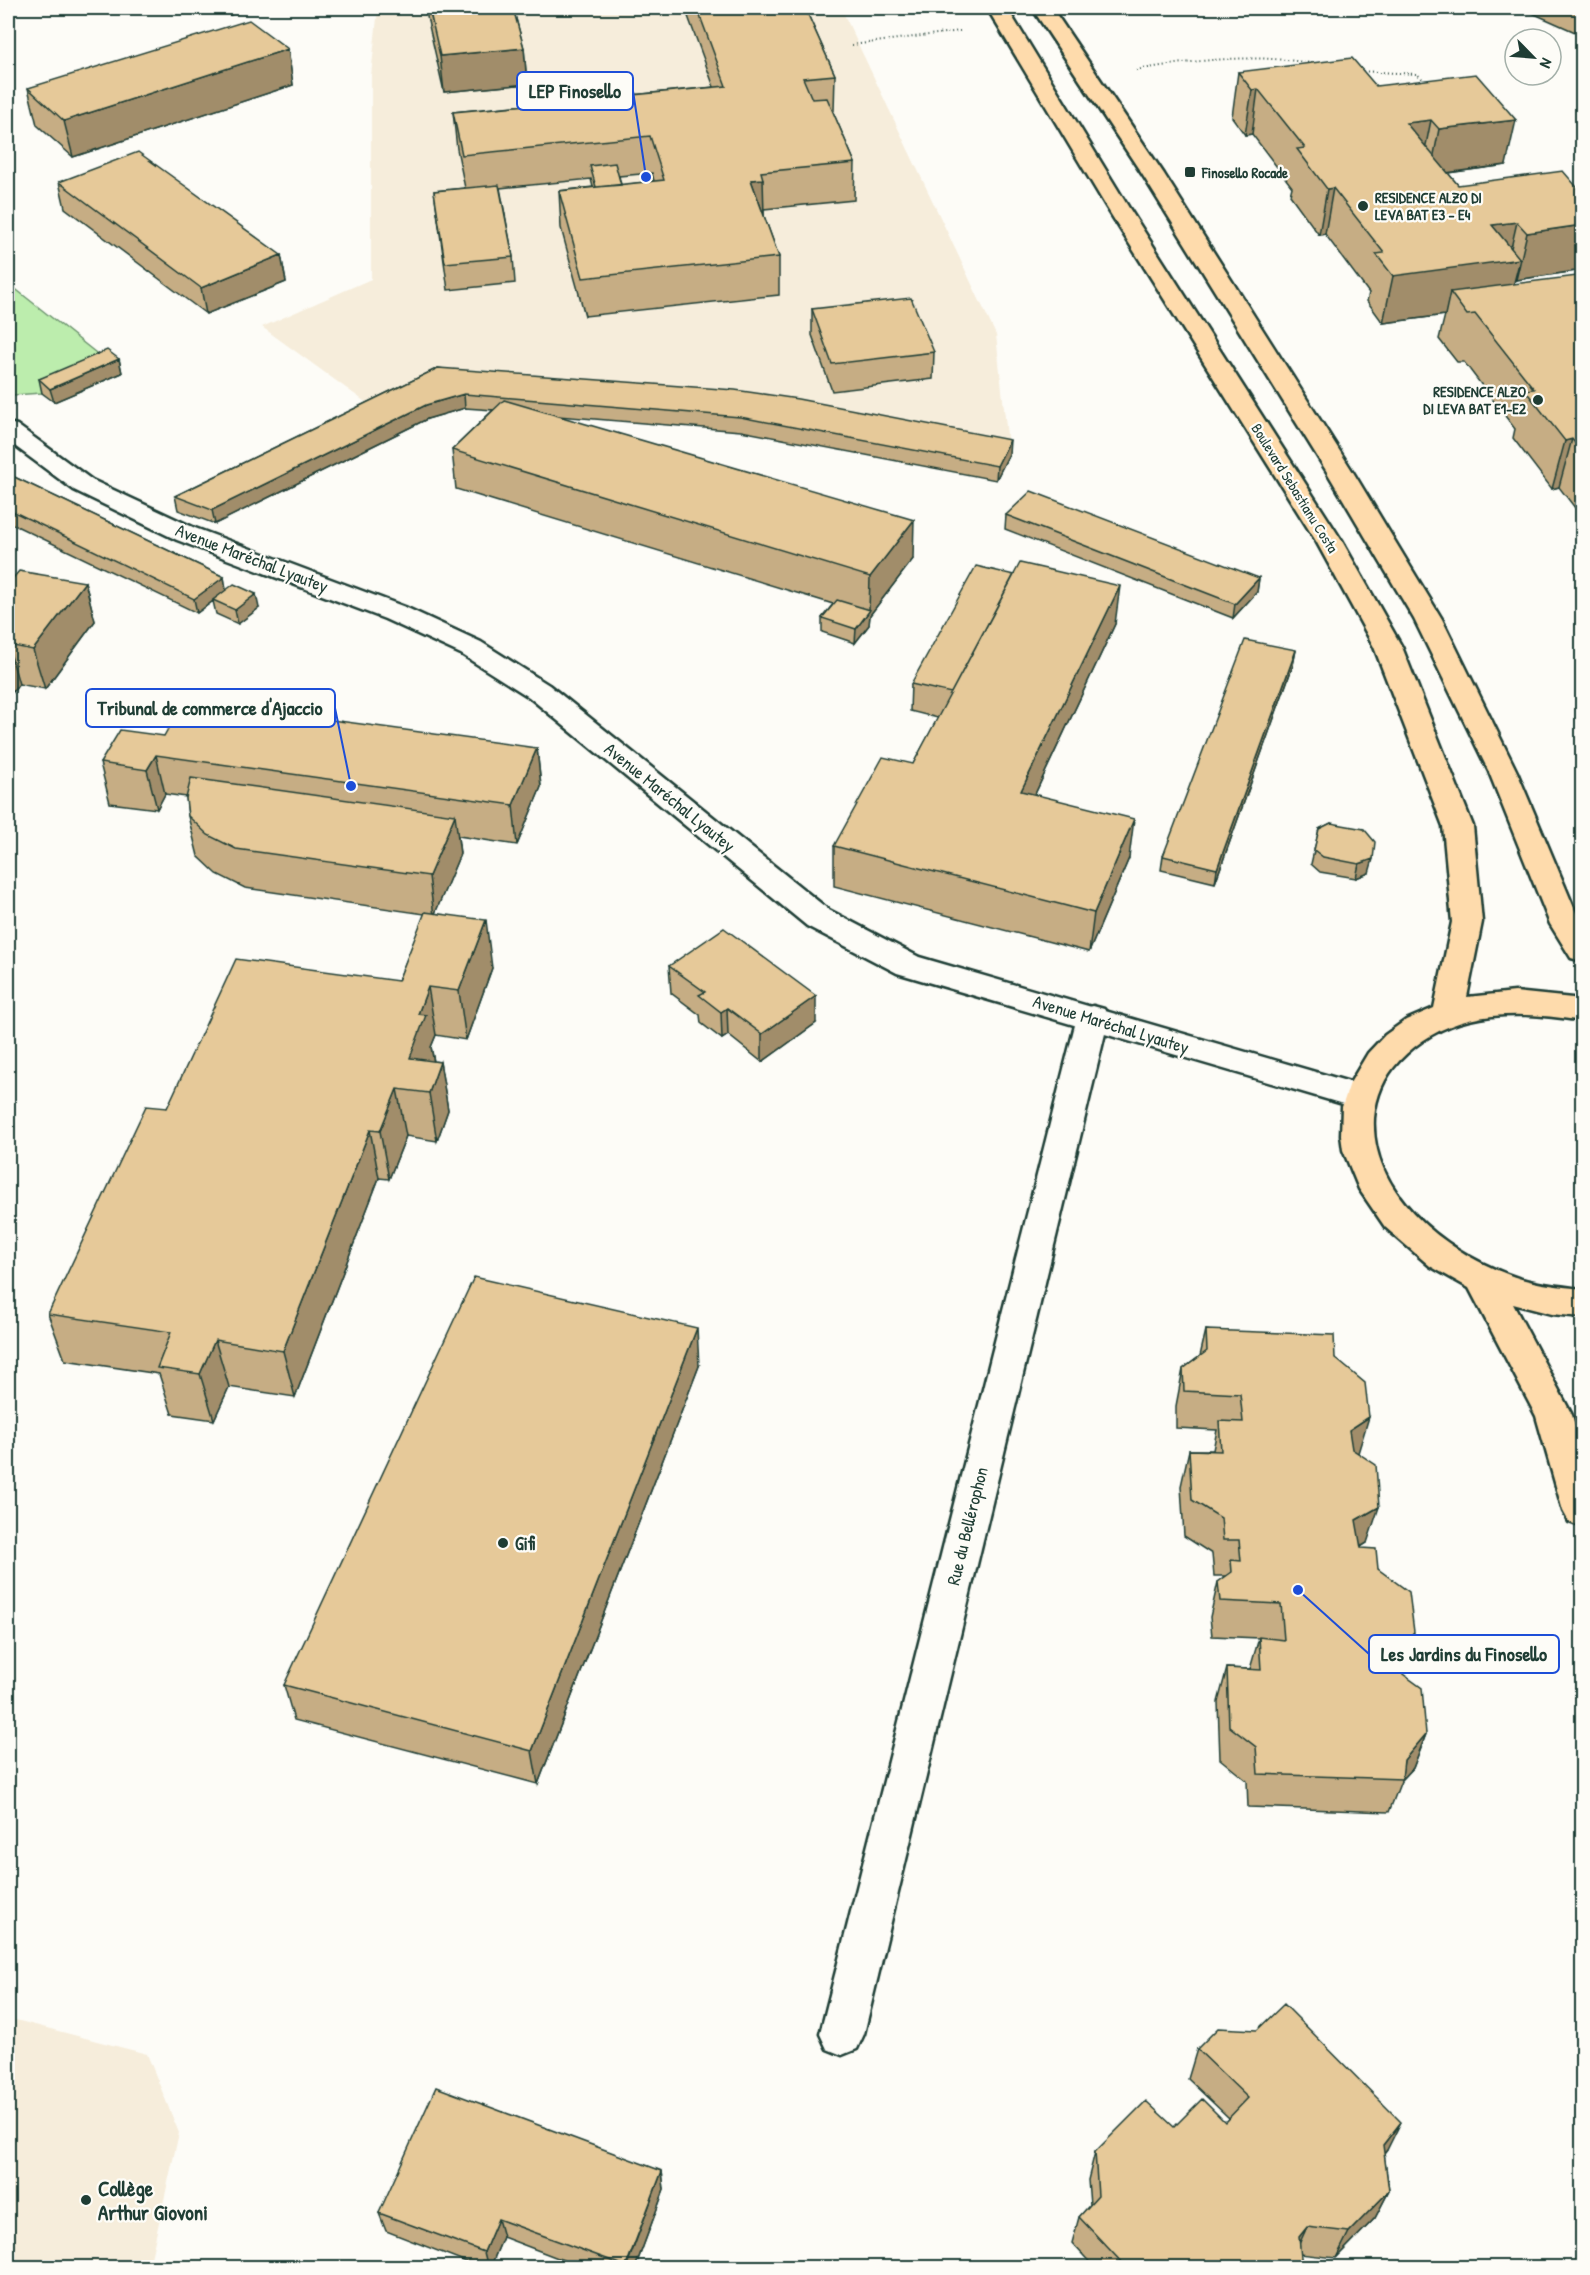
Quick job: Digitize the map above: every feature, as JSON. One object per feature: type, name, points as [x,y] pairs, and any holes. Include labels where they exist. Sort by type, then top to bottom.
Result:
[{"type":"main road","name":"Boulevard Sebastianu Costa","points":[[997,8],[1118,208],[1329,541],[1388,647],[1458,826],[1467,921],[1448,1014]]},
{"type":"main road","points":[[1042,8],[1153,174],[1340,471],[1428,619],[1503,772],[1565,924],[1582,950]]},
{"type":"main road","points":[[1582,1010],[1539,1003],[1492,1004],[1448,1014],[1417,1028],[1391,1046],[1372,1070],[1360,1096],[1357,1136],[1368,1177],[1394,1217],[1433,1253],[1483,1281],[1546,1301],[1582,1303]]},
{"type":"main road","points":[[1483,1281],[1554,1415],[1582,1511]]},
{"type":"street","name":"Avenue Maréchal Lyautey","points":[[8,430],[83,484],[186,534],[395,613],[471,648],[539,691],[818,918],[908,965],[1360,1096]]},
{"type":"street","name":"Rue du Bellérophon","points":[[842,2034],[1093,1017]]},
{"type":"path","points":[[852,45],[964,30]]},
{"type":"path","points":[[1131,71],[1195,60],[1297,59],[1320,65]]},
{"type":"path","points":[[1354,71],[1417,74],[1432,88]]},
{"type":"shaded area","points":[[378,8],[841,8],[996,335],[1009,454],[798,413],[440,382],[379,412],[262,327],[371,279],[371,76]]},
{"type":"shaded area","name":"Collège Arthur Giovoni","points":[[8,2018],[147,2054],[179,2133],[149,2267],[8,2267]]},
{"type":"green space","points":[[8,283],[110,364],[42,393],[13,395],[8,391]]},
{"type":"building","points":[[429,8],[513,8],[524,48],[440,56]]},
{"type":"building","points":[[697,8],[805,8],[835,75],[803,78],[812,99],[827,98],[855,163],[761,172],[763,179],[751,180],[779,257],[583,278],[559,191],[664,180],[650,136],[462,155],[453,112],[726,86]]},
{"type":"building","points":[[249,20],[288,49],[64,121],[28,88]]},
{"type":"building","points":[[1352,58],[1376,86],[1476,74],[1516,120],[1439,129],[1431,120],[1406,123],[1458,185],[1563,171],[1582,193],[1582,225],[1527,233],[1517,222],[1492,225],[1520,259],[1393,276],[1376,254],[1384,253],[1333,188],[1327,189],[1297,149],[1305,148],[1258,89],[1252,90],[1238,72]]},
{"type":"building","points":[[138,152],[281,255],[201,288],[59,182]]},
{"type":"building","points":[[615,163],[621,185],[596,187],[590,166]]},
{"type":"building","points":[[499,185],[513,257],[445,263],[434,191]]},
{"type":"building","points":[[1577,276],[1582,282],[1582,452],[1572,439],[1565,441],[1525,390],[1534,389],[1475,314],[1467,315],[1450,292]]},
{"type":"building","points":[[911,298],[934,352],[832,364],[812,309]]},
{"type":"building","points":[[107,350],[119,359],[50,389],[39,379]]},
{"type":"building","points":[[438,368],[735,390],[798,399],[1010,440],[997,466],[740,417],[464,394],[426,405],[212,510],[175,496]]},
{"type":"building","points":[[504,400],[914,520],[870,577],[452,450]]},
{"type":"building","points":[[8,474],[224,577],[194,599],[8,509]]},
{"type":"building","points":[[1031,491],[1259,578],[1235,604],[1006,515]]},
{"type":"building","points":[[1020,563],[1120,586],[1021,791],[1134,819],[1094,913],[834,846],[883,757],[913,764]]},
{"type":"building","points":[[976,566],[1014,575],[951,693],[911,684]]},
{"type":"building","points":[[19,571],[85,582],[33,650],[8,645],[8,584]]},
{"type":"building","points":[[234,584],[256,594],[235,610],[213,600]]},
{"type":"building","points":[[837,600],[870,610],[856,629],[822,618]]},
{"type":"building","points":[[1245,640],[1296,650],[1217,869],[1163,856]]},
{"type":"building","points":[[184,700],[537,748],[513,805],[156,755],[147,770],[100,763],[120,730],[164,736]]},
{"type":"building","points":[[191,778],[455,815],[429,876],[236,849],[208,835],[188,816],[186,798]]},
{"type":"building","points":[[1331,823],[1364,829],[1375,842],[1373,859],[1359,864],[1323,857],[1314,850],[1319,829]]},
{"type":"building","points":[[425,912],[486,920],[459,991],[428,987],[418,1014],[426,1015],[410,1058],[440,1062],[429,1093],[397,1089],[380,1131],[370,1130],[283,1351],[215,1340],[200,1374],[157,1368],[171,1332],[48,1314],[146,1106],[167,1108],[236,959],[398,981]]},
{"type":"building","points":[[724,928],[816,996],[762,1034],[727,1008],[721,1012],[699,995],[705,992],[669,966]]},
{"type":"building","name":"Gifi","points":[[474,1277],[697,1328],[532,1751],[284,1685]]},
{"type":"building","points":[[1206,1330],[1334,1335],[1335,1358],[1365,1383],[1369,1417],[1349,1430],[1352,1449],[1376,1465],[1379,1507],[1356,1520],[1361,1548],[1376,1549],[1378,1569],[1409,1592],[1414,1632],[1390,1655],[1392,1666],[1422,1688],[1426,1734],[1404,1760],[1402,1779],[1258,1774],[1256,1747],[1229,1726],[1227,1668],[1261,1670],[1259,1637],[1284,1640],[1281,1604],[1220,1601],[1218,1582],[1232,1572],[1231,1560],[1241,1561],[1239,1540],[1223,1540],[1221,1518],[1192,1500],[1189,1450],[1221,1451],[1219,1421],[1243,1422],[1240,1394],[1184,1391],[1183,1369],[1207,1351]]},
{"type":"building","points":[[1284,2004],[1401,2122],[1383,2145],[1389,2191],[1349,2232],[1307,2227],[1299,2237],[1302,2268],[1127,2268],[1079,2217],[1098,2196],[1095,2152],[1146,2101],[1174,2127],[1202,2099],[1225,2122],[1248,2098],[1197,2049],[1218,2028],[1257,2030]]},
{"type":"building","points":[[436,2087],[662,2171],[626,2266],[498,2219],[484,2252],[379,2213]]},
{"type":"place","name":"Finosello Rocade","points":[[1190,172]]},
{"type":"place","name":"LEP Finosello","points":[[646,177]]},
{"type":"place","name":"RESIDENCE ALZO DI LEVA BAT E3 - E4","points":[[1363,206]]},
{"type":"place","name":"RESIDENCE ALZO DI LEVA BAT E1-E2","points":[[1538,400]]},
{"type":"place","name":"Tribunal de commerce d'Ajaccio","points":[[351,786]]},
{"type":"place","name":"Gifi","points":[[503,1543]]},
{"type":"place","name":"Les Jardins du Finosello","points":[[1298,1590]]},
{"type":"place","name":"Collège Arthur Giovoni","points":[[86,2200]]}]
